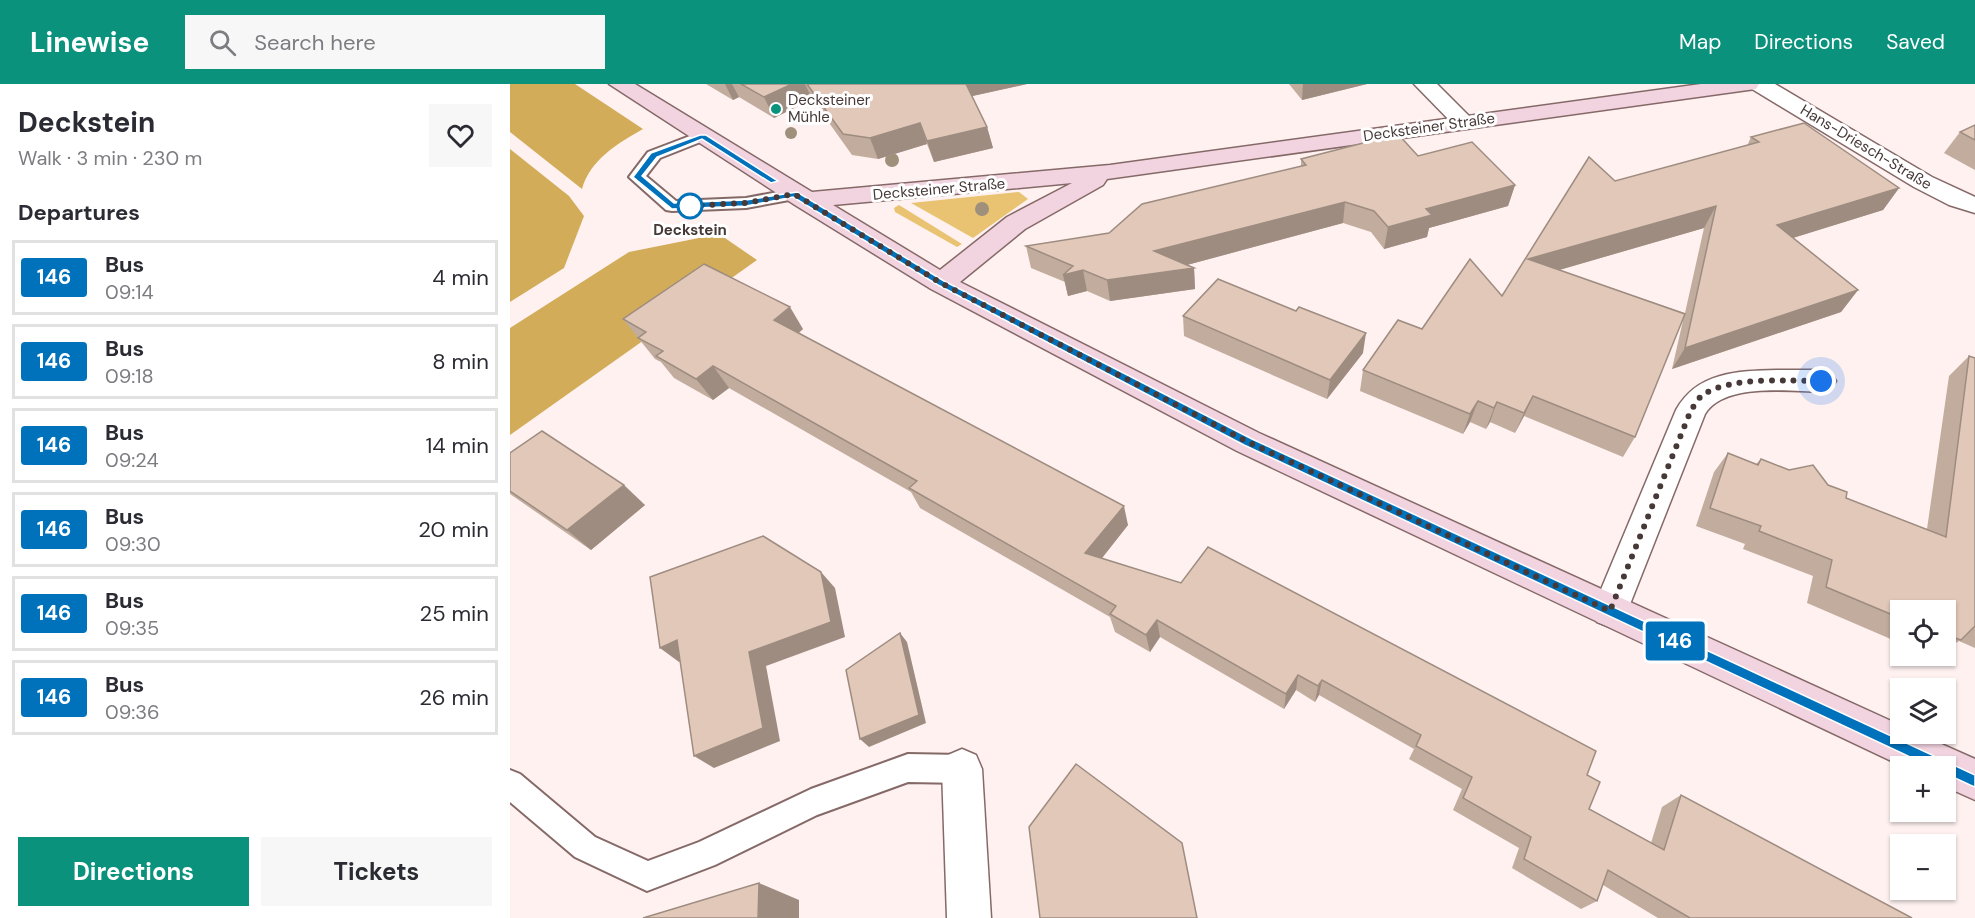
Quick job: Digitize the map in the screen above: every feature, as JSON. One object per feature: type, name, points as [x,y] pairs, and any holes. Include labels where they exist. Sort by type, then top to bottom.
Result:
[{"type":"main road","points":[[620,84],[941,283],[1248,442],[1975,780]]},
{"type":"main road","name":"Decksteiner Straße","points":[[799,197],[991,185],[1110,172],[1748,84]]},
{"type":"main road","name":"Decksteiner Straße","points":[[941,283],[1016,224],[1110,172]]},
{"type":"street","points":[[1425,84],[1464,122]]},
{"type":"street","name":"Hans-Driesch-Straße","points":[[1760,84],[1923,182],[1958,201],[1975,205]]},
{"type":"street","points":[[1610,611],[1691,410],[1702,395],[1727,385],[1778,380],[1821,381]]},
{"type":"street","points":[[962,769],[969,918]]},
{"type":"lane","points":[[703,136],[654,155],[637,177],[672,206],[746,203],[799,197]]},
{"type":"lane","points":[[510,784],[585,847],[647,876],[705,855],[811,803],[908,768],[962,769]]},
{"type":"shaded area","points":[[510,84],[575,84],[643,129],[606,153],[591,169],[582,189],[510,132]]},
{"type":"shaded area","points":[[510,149],[569,196],[584,216],[564,268],[510,302]]},
{"type":"shaded area","points":[[1019,192],[1028,199],[973,238],[911,203]]},
{"type":"shaded area","points":[[899,205],[962,244],[957,247],[895,212],[894,208]]},
{"type":"shaded area","points":[[719,234],[757,260],[510,435],[510,328],[629,252]]},
{"type":"building","points":[[741,84],[792,84],[764,97]]},
{"type":"building","points":[[807,84],[966,84],[987,127],[927,141],[920,123],[870,138],[843,134]]},
{"type":"building","points":[[1804,123],[1899,188],[1777,225],[1858,290],[1685,348],[1716,206],[1528,259],[1685,314],[1635,437],[1533,396],[1524,413],[1497,402],[1494,408],[1478,401],[1470,414],[1363,370],[1398,320],[1422,329],[1470,259],[1502,296],[1589,157],[1615,181],[1759,142],[1751,137]]},
{"type":"building","points":[[1975,125],[1975,140],[1960,132]]},
{"type":"building","points":[[1398,134],[1418,156],[1472,142],[1515,185],[1426,209],[1432,215],[1388,227],[1374,211],[1345,202],[1154,251],[1194,268],[1107,280],[1083,270],[1063,275],[1073,266],[1026,246],[1109,233],[1142,204],[1306,165],[1301,159]]},
{"type":"building","points":[[704,264],[790,307],[774,320],[1124,506],[1085,553],[1181,583],[1208,547],[1596,751],[1587,775],[1600,782],[1589,809],[1664,850],[1681,795],[1912,918],[1690,918],[1608,870],[1597,901],[1524,859],[1531,837],[1463,798],[1472,777],[1416,746],[1421,735],[1322,680],[1318,686],[1298,675],[1286,694],[1157,620],[1146,635],[1110,614],[1116,606],[909,488],[917,481],[713,366],[696,379],[656,356],[663,351],[638,338],[646,332],[623,319]]},
{"type":"building","points":[[1218,279],[1296,311],[1299,307],[1366,333],[1330,380],[1183,316]]},
{"type":"building","points":[[1969,356],[1975,358],[1975,626],[1961,640],[1956,638],[1956,600],[1890,600],[1890,614],[1826,587],[1832,560],[1759,531],[1761,526],[1710,508],[1728,453],[1758,465],[1761,459],[1789,470],[1813,465],[1828,485],[1847,492],[1846,498],[1946,537]]},
{"type":"building","points":[[542,431],[624,485],[567,530],[510,491],[510,453]]},
{"type":"building","points":[[763,536],[821,572],[831,622],[749,652],[763,728],[694,756],[677,640],[660,648],[650,577]]},
{"type":"building","points":[[900,633],[919,715],[860,739],[846,670]]},
{"type":"building","points":[[1076,764],[1182,843],[1197,918],[1040,918],[1029,827]]},
{"type":"building","points":[[759,883],[758,918],[643,918]]},
{"type":"bus line","name":"146","points":[[774,181],[703,136],[654,155],[637,177],[672,206],[746,203],[794,194],[941,283],[1248,442],[1975,780]]},
{"type":"place","name":"Decksteiner Mühle","points":[[776,109]]},
{"type":"place","name":"Deckstein","points":[[690,206]]},
{"type":"route","points":[[690,206],[685,206],[746,203],[794,194],[941,283],[1248,442],[1610,611],[1691,410],[1702,395],[1727,385],[1778,380],[1821,381]]}]
